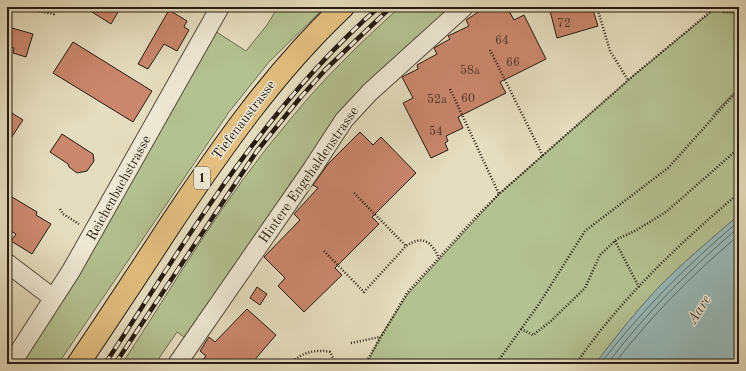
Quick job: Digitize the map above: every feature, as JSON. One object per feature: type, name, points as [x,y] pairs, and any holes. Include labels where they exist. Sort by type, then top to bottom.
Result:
[{"type":"main road","name":"Tiefenaustrasse","points":[[78,364],[188,198],[250,109],[308,42],[343,7]]},
{"type":"street","name":"Reichenbachstrasse","points":[[11,364],[94,232],[220,7]]},
{"type":"street","name":"Hintere Engehaldenstrasse","points":[[177,364],[312,169],[344,120],[365,97],[464,7]]},
{"type":"street","points":[[7,264],[53,298]]},
{"type":"path","points":[[15,7],[54,14],[58,7]]},
{"type":"path","points":[[597,7],[610,52],[628,80]]},
{"type":"path","points":[[365,364],[407,293],[499,194],[628,80],[716,7],[724,12],[739,13]]},
{"type":"path","points":[[490,50],[543,156]]},
{"type":"path","points":[[496,364],[521,329],[585,231],[668,168],[739,88]]},
{"type":"path","points":[[450,89],[499,194]]},
{"type":"path","points":[[521,329],[534,335],[551,321],[585,288],[600,255],[615,241],[635,232],[666,212],[739,148]]},
{"type":"path","points":[[576,364],[588,346],[640,287],[702,224],[739,192]]},
{"type":"path","points":[[354,193],[406,246]]},
{"type":"path","points":[[60,209],[63,214],[84,227]]},
{"type":"path","points":[[324,252],[364,292],[406,246],[414,241],[428,242],[434,246],[439,258]]},
{"type":"path","points":[[615,241],[640,287]]},
{"type":"path","points":[[351,343],[380,337]]},
{"type":"path","points":[[291,364],[295,358],[320,350],[330,352],[336,364]]},
{"type":"green space","points":[[278,7],[325,7],[269,62],[229,112],[58,364],[20,364],[100,237],[215,31],[246,51],[267,25]]},
{"type":"green space","points":[[400,7],[462,7],[369,92],[192,343],[177,332],[155,364],[122,364],[201,240],[265,150],[301,106],[328,77],[356,48]]},
{"type":"green space","points":[[739,7],[739,88],[712,116],[739,89],[739,215],[685,262],[655,291],[595,364],[367,364],[380,337],[408,294],[499,194],[633,76],[716,8]]},
{"type":"water","name":"Aare","points":[[739,215],[739,364],[595,364],[655,291],[685,262]]},
{"type":"building","points":[[84,7],[121,7],[111,24]]},
{"type":"building","points":[[486,7],[507,7],[514,20],[524,15],[546,59],[500,82],[506,93],[458,117],[463,128],[446,136],[448,141],[445,143],[448,150],[431,158],[403,103],[413,98],[402,77],[418,69],[417,65],[437,54],[434,48],[450,39],[448,36],[469,26],[466,20]]},
{"type":"building","points":[[549,7],[592,7],[598,26],[557,38]]},
{"type":"building","points":[[169,10],[187,21],[184,27],[189,30],[177,51],[164,44],[148,69],[138,64]]},
{"type":"building","points":[[12,28],[33,34],[26,57],[13,53],[14,48],[7,46]]},
{"type":"building","points":[[73,42],[152,91],[133,122],[53,73]]},
{"type":"building","points":[[7,110],[23,120],[7,144]]},
{"type":"building","points":[[360,132],[373,145],[381,137],[416,173],[372,217],[379,224],[335,268],[342,275],[304,312],[278,286],[285,278],[264,257],[300,220],[294,214],[318,188],[313,185],[328,164]]},
{"type":"building","points":[[62,134],[93,154],[94,161],[87,171],[77,173],[69,167],[68,164],[50,152]]},
{"type":"building","points":[[7,194],[37,212],[36,215],[51,224],[32,254],[11,241],[16,234],[7,229]]},
{"type":"building","points":[[257,287],[267,294],[260,305],[250,298]]},
{"type":"building","points":[[247,309],[276,335],[251,364],[199,364],[206,356],[200,351],[209,337],[215,342]]},
{"type":"railway","points":[[105,364],[198,222],[264,131],[299,87],[338,46],[379,7]]},
{"type":"railway","points":[[115,364],[257,151],[300,98],[326,69],[391,7]]}]
